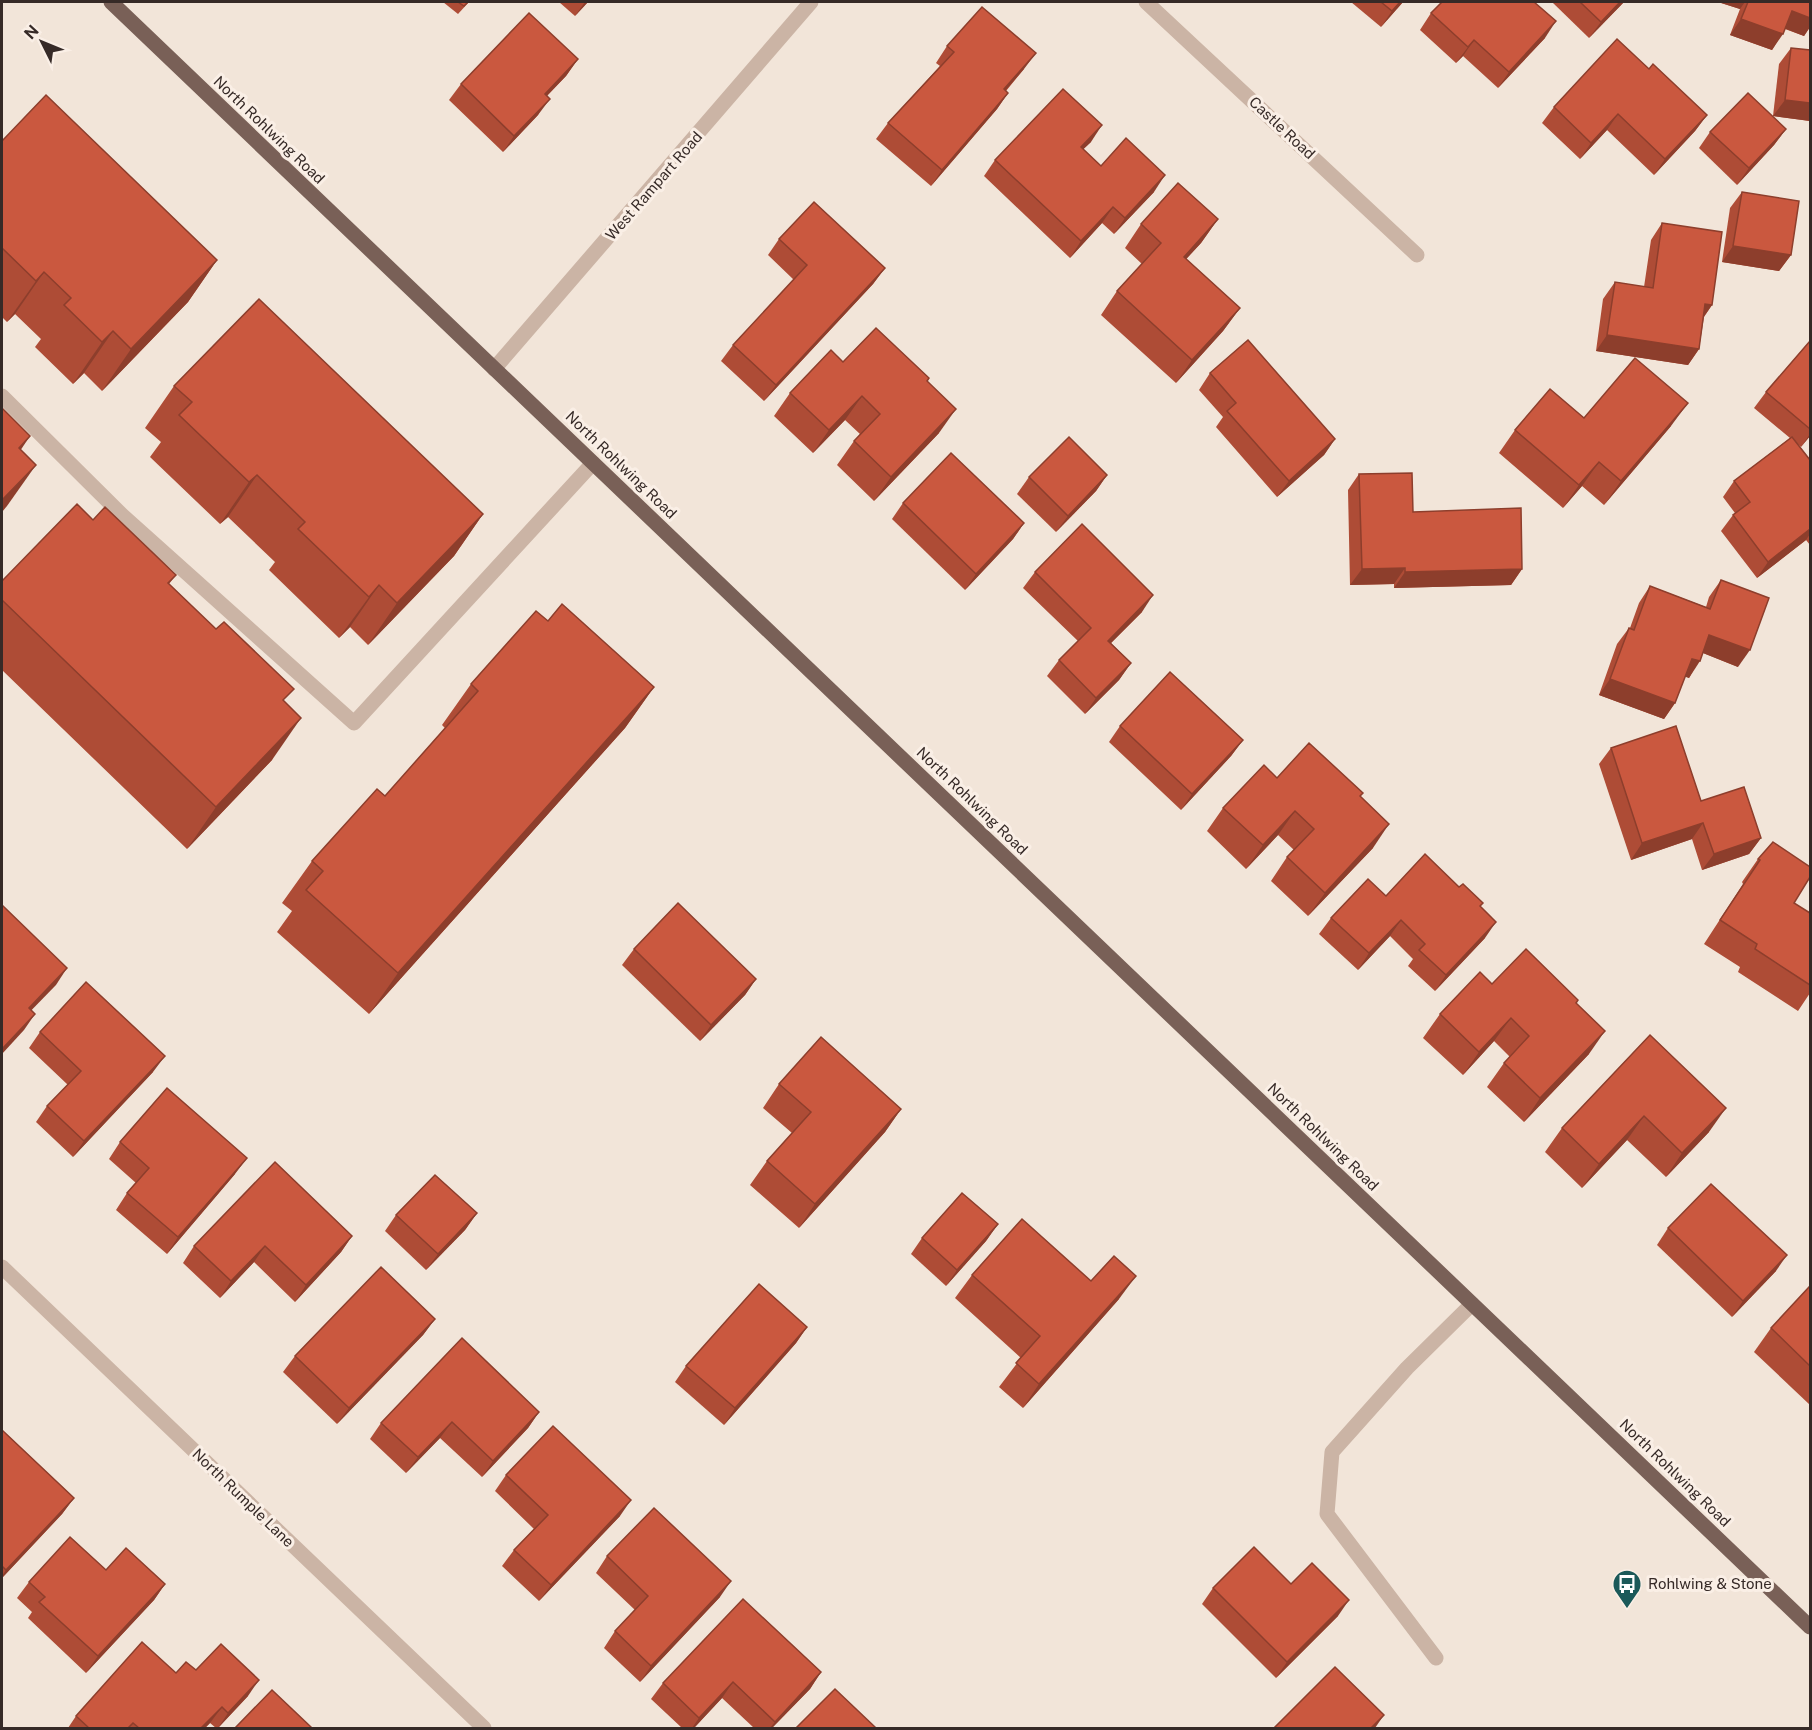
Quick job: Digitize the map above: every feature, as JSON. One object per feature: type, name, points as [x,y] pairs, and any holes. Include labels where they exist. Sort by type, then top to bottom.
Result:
[{"type":"main road","name":"North Rohlwing Road","points":[[111,2],[1810,1627]]},
{"type":"street","name":"West Rampart Road","points":[[494,369],[811,2]]},
{"type":"street","name":"Castle Road","points":[[1146,2],[1417,255]]},
{"type":"street","points":[[2,396],[122,515],[354,723],[593,463]]},
{"type":"street","name":"North Rumple Lane","points":[[2,1267],[484,1728]]},
{"type":"street","points":[[1436,1658],[1327,1514],[1332,1452],[1407,1368],[1472,1304]]},
{"type":"building","points":[[1381,2],[1400,2],[1392,11]]},
{"type":"building","points":[[1442,2],[1534,2],[1556,21],[1509,72],[1474,40],[1468,47],[1431,13]]},
{"type":"building","points":[[1580,2],[1620,2],[1601,22]]},
{"type":"building","points":[[1748,2],[1810,2],[1810,18],[1792,11],[1783,34],[1741,19]]},
{"type":"building","points":[[982,7],[1036,53],[1004,89],[1008,93],[942,170],[888,123],[954,52],[947,46]]},
{"type":"building","points":[[529,13],[578,59],[545,94],[550,99],[514,136],[461,84]]},
{"type":"building","points":[[1617,39],[1649,69],[1653,64],[1707,115],[1665,159],[1618,114],[1591,143],[1554,107]]},
{"type":"building","points":[[1791,48],[1810,50],[1810,103],[1785,100]]},
{"type":"building","points":[[1063,89],[1102,125],[1081,147],[1101,166],[1126,138],[1165,175],[1125,218],[1113,207],[1081,241],[995,160]]},
{"type":"building","points":[[1748,93],[1786,129],[1749,168],[1710,132]]},
{"type":"building","points":[[46,95],[217,260],[131,349],[113,331],[102,342],[64,305],[71,298],[44,272],[36,281],[2,248],[2,141]]},
{"type":"building","points":[[1178,183],[1218,219],[1184,257],[1240,308],[1192,360],[1117,291],[1161,243],[1141,224]]},
{"type":"building","points":[[1742,192],[1799,201],[1791,255],[1733,246]]},
{"type":"building","points":[[814,202],[885,268],[776,385],[733,345],[807,265],[779,239]]},
{"type":"building","points":[[1662,223],[1722,232],[1712,305],[1705,304],[1699,349],[1607,335],[1615,282],[1653,288]]},
{"type":"building","points":[[259,299],[483,514],[397,603],[379,585],[369,597],[298,529],[305,522],[257,475],[249,482],[179,415],[192,402],[174,386]]},
{"type":"building","points":[[876,328],[929,378],[927,381],[956,409],[891,477],[854,441],[880,414],[862,396],[829,430],[790,393],[831,350],[843,362]]},
{"type":"building","points":[[1248,340],[1335,439],[1289,481],[1227,411],[1236,403],[1210,373]]},
{"type":"building","points":[[1810,341],[1810,429],[1766,392]]},
{"type":"building","points":[[1635,358],[1688,403],[1621,481],[1599,462],[1579,485],[1515,430],[1550,389],[1584,418]]},
{"type":"building","points":[[2,408],[30,436],[19,448],[36,465],[2,500]]},
{"type":"building","points":[[1069,437],[1107,475],[1068,516],[1029,477]]},
{"type":"building","points":[[1792,437],[1810,460],[1810,529],[1768,562],[1733,515],[1750,502],[1734,481]]},
{"type":"building","points":[[951,453],[1024,523],[976,574],[903,503]]},
{"type":"building","points":[[1412,473],[1413,512],[1521,508],[1522,569],[1405,572],[1405,568],[1362,569],[1359,474]]},
{"type":"building","points":[[77,504],[93,520],[105,507],[176,575],[168,583],[216,629],[224,622],[294,689],[283,700],[301,718],[216,807],[2,600],[2,581]]},
{"type":"building","points":[[1082,524],[1153,595],[1108,641],[1131,663],[1096,698],[1059,660],[1091,628],[1035,572]]},
{"type":"building","points":[[1721,580],[1769,598],[1750,650],[1709,635],[1700,661],[1692,659],[1675,703],[1610,679],[1629,628],[1634,630],[1650,586],[1710,609]]},
{"type":"building","points":[[562,604],[654,687],[398,973],[306,890],[323,871],[312,861],[377,789],[385,796],[478,691],[471,684],[536,611],[548,621]]},
{"type":"building","points":[[1170,672],[1243,740],[1192,794],[1120,726]]},
{"type":"building","points":[[1676,726],[1701,801],[1744,787],[1761,838],[1714,854],[1703,823],[1642,843],[1611,748]]},
{"type":"building","points":[[1309,743],[1363,793],[1360,796],[1389,824],[1325,893],[1287,857],[1314,829],[1295,811],[1263,845],[1223,808],[1264,765],[1277,778]]},
{"type":"building","points":[[1773,842],[1810,867],[1810,877],[1794,903],[1810,913],[1810,985],[1755,949],[1757,944],[1720,920],[1760,860],[1758,859]]},
{"type":"building","points":[[1425,854],[1459,887],[1463,884],[1483,903],[1480,906],[1496,922],[1446,975],[1419,950],[1425,944],[1401,920],[1369,953],[1331,918],[1368,879],[1386,896]]},
{"type":"building","points":[[678,903],[756,979],[711,1025],[634,949]]},
{"type":"building","points":[[2,905],[67,968],[29,1008],[35,1014],[2,1049]]},
{"type":"building","points":[[1526,949],[1578,1000],[1576,1003],[1605,1031],[1540,1098],[1504,1063],[1529,1036],[1511,1018],[1479,1052],[1440,1014],[1480,972],[1492,984]]},
{"type":"building","points":[[86,982],[165,1056],[84,1141],[47,1106],[81,1071],[40,1032]]},
{"type":"building","points":[[1650,1035],[1726,1108],[1682,1153],[1644,1116],[1599,1164],[1562,1128]]},
{"type":"building","points":[[821,1037],[901,1109],[815,1204],[767,1161],[811,1112],[779,1084]]},
{"type":"building","points":[[167,1088],[247,1158],[178,1237],[127,1193],[149,1168],[120,1142]]},
{"type":"building","points":[[275,1162],[352,1236],[306,1285],[265,1246],[231,1281],[194,1246]]},
{"type":"building","points":[[435,1175],[477,1213],[438,1254],[396,1215]]},
{"type":"building","points":[[1711,1184],[1787,1255],[1743,1301],[1668,1228]]},
{"type":"building","points":[[962,1193],[998,1224],[957,1270],[922,1238]]},
{"type":"building","points":[[1022,1219],[1091,1281],[1114,1256],[1136,1276],[1039,1384],[1016,1363],[1040,1336],[972,1275]]},
{"type":"building","points":[[381,1267],[435,1319],[349,1408],[295,1356]]},
{"type":"building","points":[[759,1284],[807,1327],[735,1408],[686,1366]]},
{"type":"building","points":[[1810,1286],[1810,1366],[1771,1328]]},
{"type":"building","points":[[462,1338],[539,1412],[493,1461],[452,1422],[418,1457],[381,1423]]},
{"type":"building","points":[[553,1426],[631,1500],[551,1585],[514,1550],[548,1515],[506,1475]]},
{"type":"building","points":[[2,1430],[74,1498],[6,1570],[2,1566]]},
{"type":"building","points":[[654,1508],[731,1581],[651,1666],[615,1631],[648,1596],[607,1556]]},
{"type":"building","points":[[70,1537],[106,1570],[126,1548],[165,1584],[98,1656],[39,1602],[45,1597],[29,1582]]},
{"type":"building","points":[[1254,1547],[1291,1584],[1312,1563],[1349,1600],[1287,1662],[1213,1588]]},
{"type":"building","points":[[743,1599],[821,1672],[775,1722],[733,1682],[699,1718],[663,1683]]},
{"type":"building","points":[[142,1642],[176,1673],[186,1662],[196,1670],[221,1644],[259,1680],[228,1713],[222,1707],[201,1728],[139,1728],[133,1723],[128,1728],[89,1728],[76,1716]]},
{"type":"building","points":[[1335,1667],[1384,1715],[1371,1728],[1274,1728]]},
{"type":"building","points":[[835,1689],[876,1728],[796,1728]]},
{"type":"building","points":[[272,1690],[312,1728],[235,1728]]},
{"type":"place","name":"Rohlwing & Stone","points":[[1627,1610]]}]
